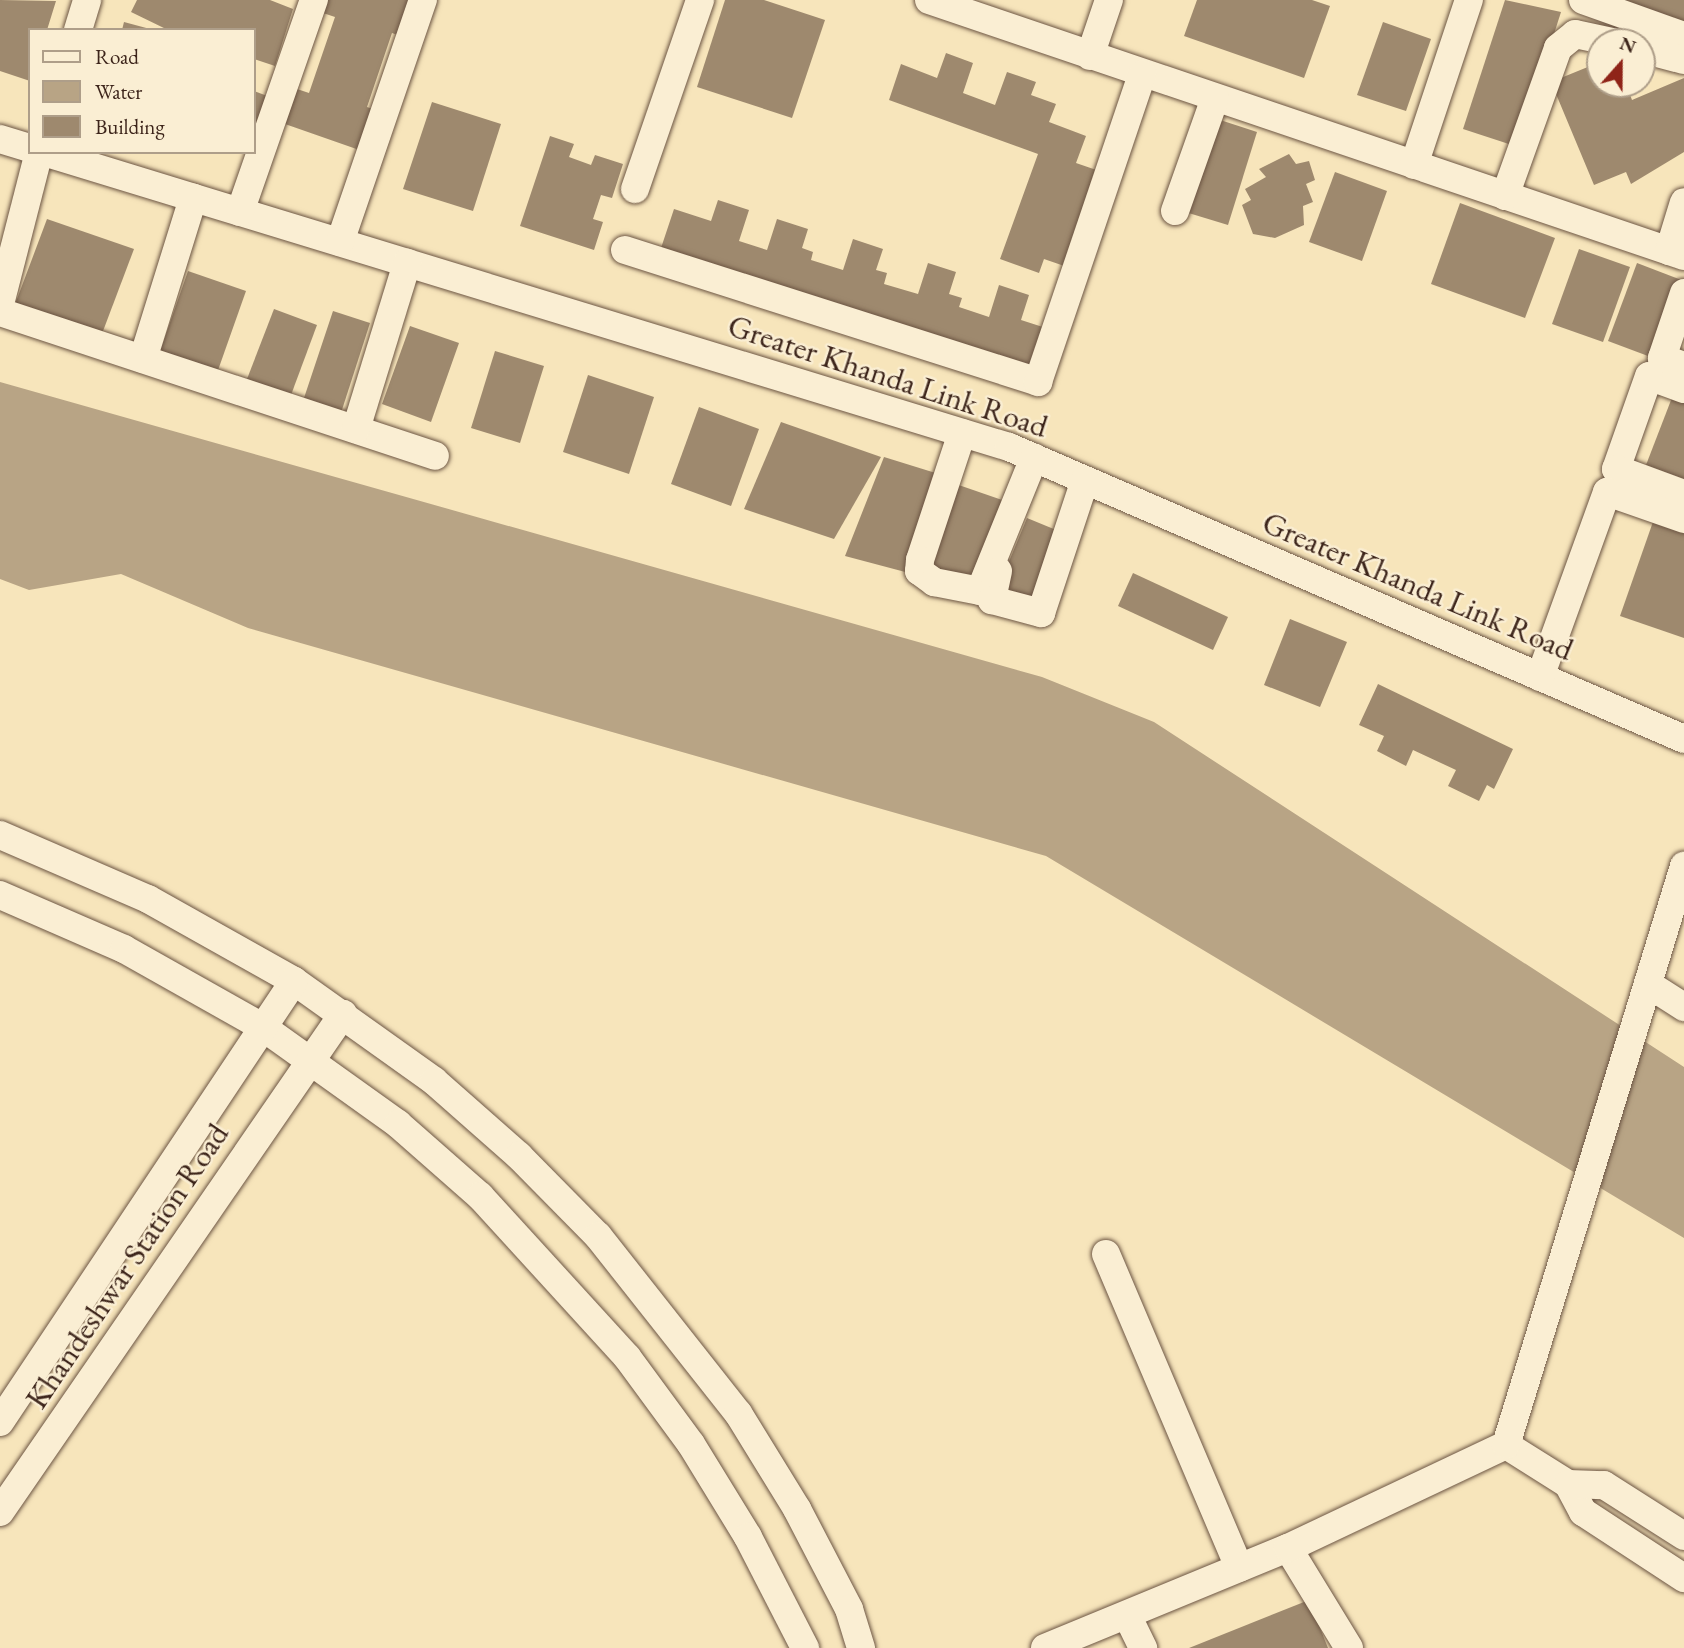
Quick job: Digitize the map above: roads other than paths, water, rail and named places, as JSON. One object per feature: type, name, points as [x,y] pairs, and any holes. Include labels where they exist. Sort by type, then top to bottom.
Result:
[{"type":"street","points":[[79,28],[87,0]]},
{"type":"street","points":[[240,212],[314,0]]},
{"type":"street","points":[[340,242],[423,0]]},
{"type":"street","points":[[635,189],[700,0]]},
{"type":"street","points":[[929,0],[1676,254],[1684,202]]},
{"type":"street","points":[[1090,56],[1109,0]]},
{"type":"street","points":[[1414,165],[1469,0]]},
{"type":"street","points":[[1583,0],[1684,36]]},
{"type":"street","points":[[1505,196],[1558,48],[1575,34],[1586,36]]},
{"type":"street","points":[[1656,53],[1684,60]]},
{"type":"street","points":[[625,250],[1038,382],[1142,74]]},
{"type":"street","points":[[1175,211],[1215,99]]},
{"type":"street","points":[[0,139],[28,147]]},
{"type":"street","points":[[0,304],[41,154]]},
{"type":"street","name":"Greater Khanda Link Road","points":[[49,154],[962,433],[1038,459],[1684,739]]},
{"type":"street","points":[[143,359],[193,198]]},
{"type":"street","points":[[356,429],[407,263]]},
{"type":"street","points":[[1684,293],[1662,358],[1684,366]]},
{"type":"street","points":[[0,312],[435,456]]},
{"type":"street","points":[[1684,389],[1649,376],[1616,469],[1684,494]]},
{"type":"street","points":[[962,433],[919,560],[919,571],[934,582],[979,591],[1038,459]]},
{"type":"street","points":[[1038,459],[992,600],[1041,613],[1085,480]]},
{"type":"street","points":[[1540,677],[1607,492],[1684,519]]},
{"type":"street","points":[[0,835],[148,899],[294,981],[344,1014],[519,1156],[671,1322],[797,1509],[849,1609],[861,1648]]},
{"type":"street","points":[[1045,1648],[1114,1629],[1239,1568],[1288,1548],[1506,1445],[1684,866]]},
{"type":"street","points":[[0,895],[124,949],[264,1028],[312,1059],[480,1196],[627,1357],[748,1537],[805,1648]]},
{"type":"street","name":"Khandeshwar Station Road","points":[[0,1422],[294,981]]},
{"type":"street","points":[[1648,984],[1684,1007]]},
{"type":"street","name":"Khandeshwar Station Road","points":[[0,1512],[344,1014]]},
{"type":"street","points":[[1106,1254],[1239,1568]]},
{"type":"street","points":[[1506,1445],[1568,1484],[1583,1512],[1684,1578]]},
{"type":"street","points":[[1568,1484],[1604,1485],[1684,1536]]},
{"type":"street","points":[[1288,1548],[1349,1648]]},
{"type":"street","points":[[1114,1629],[1143,1648]]},
{"type":"water","points":[[0,382],[1042,677],[1154,722],[1684,1067],[1684,1238],[1046,856],[248,628],[121,574],[29,590],[0,579]]}]
